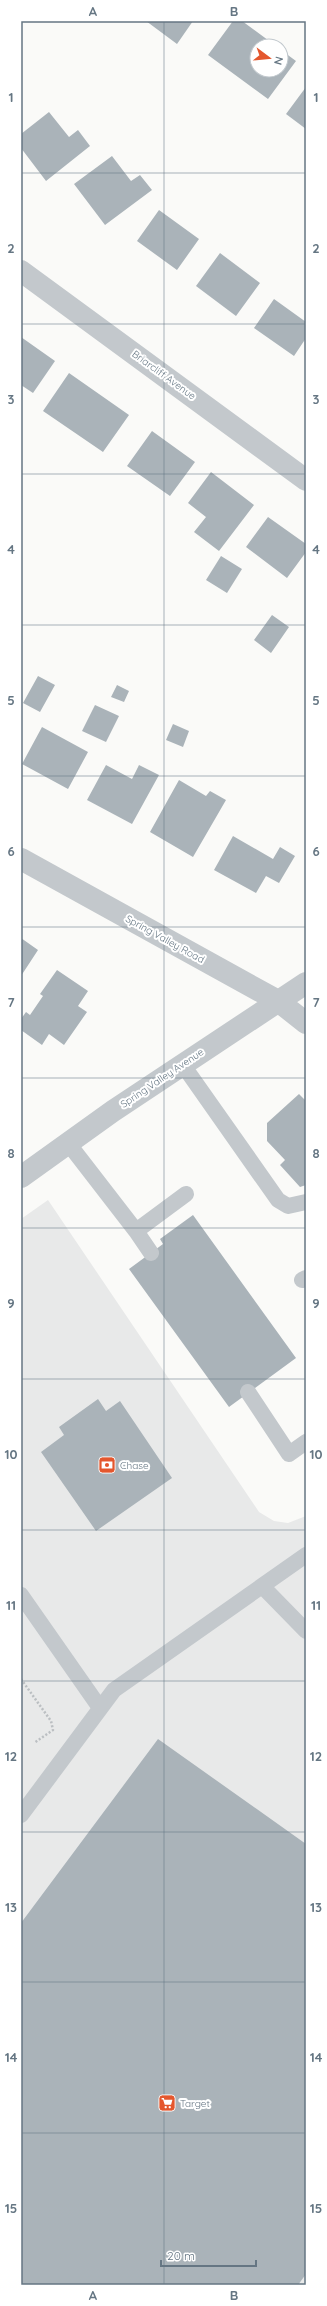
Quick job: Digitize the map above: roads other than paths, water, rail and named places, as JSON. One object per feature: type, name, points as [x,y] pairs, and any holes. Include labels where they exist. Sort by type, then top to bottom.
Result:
[{"type":"street","name":"Briarcliff Avenue","points":[[21,271],[306,480]]},
{"type":"street","name":"Spring Valley Road","points":[[21,859],[278,1002],[306,1022]]},
{"type":"street","name":"Spring Valley Avenue","points":[[21,1177],[68,1143],[306,983]]},
{"type":"lane","points":[[183,1065],[278,1200],[288,1206],[306,1202]]},
{"type":"lane","points":[[68,1143],[136,1231],[151,1253]]},
{"type":"lane","points":[[136,1231],[186,1194]]},
{"type":"lane","points":[[248,1392],[289,1454],[306,1442]]},
{"type":"lane","points":[[21,1815],[114,1690],[306,1555]]},
{"type":"lane","points":[[262,1586],[306,1631]]},
{"type":"lane","points":[[21,1595],[100,1708]]},
{"type":"place","name":"Chase","points":[[107,1465]]},
{"type":"place","name":"Target","points":[[167,2103]]}]
